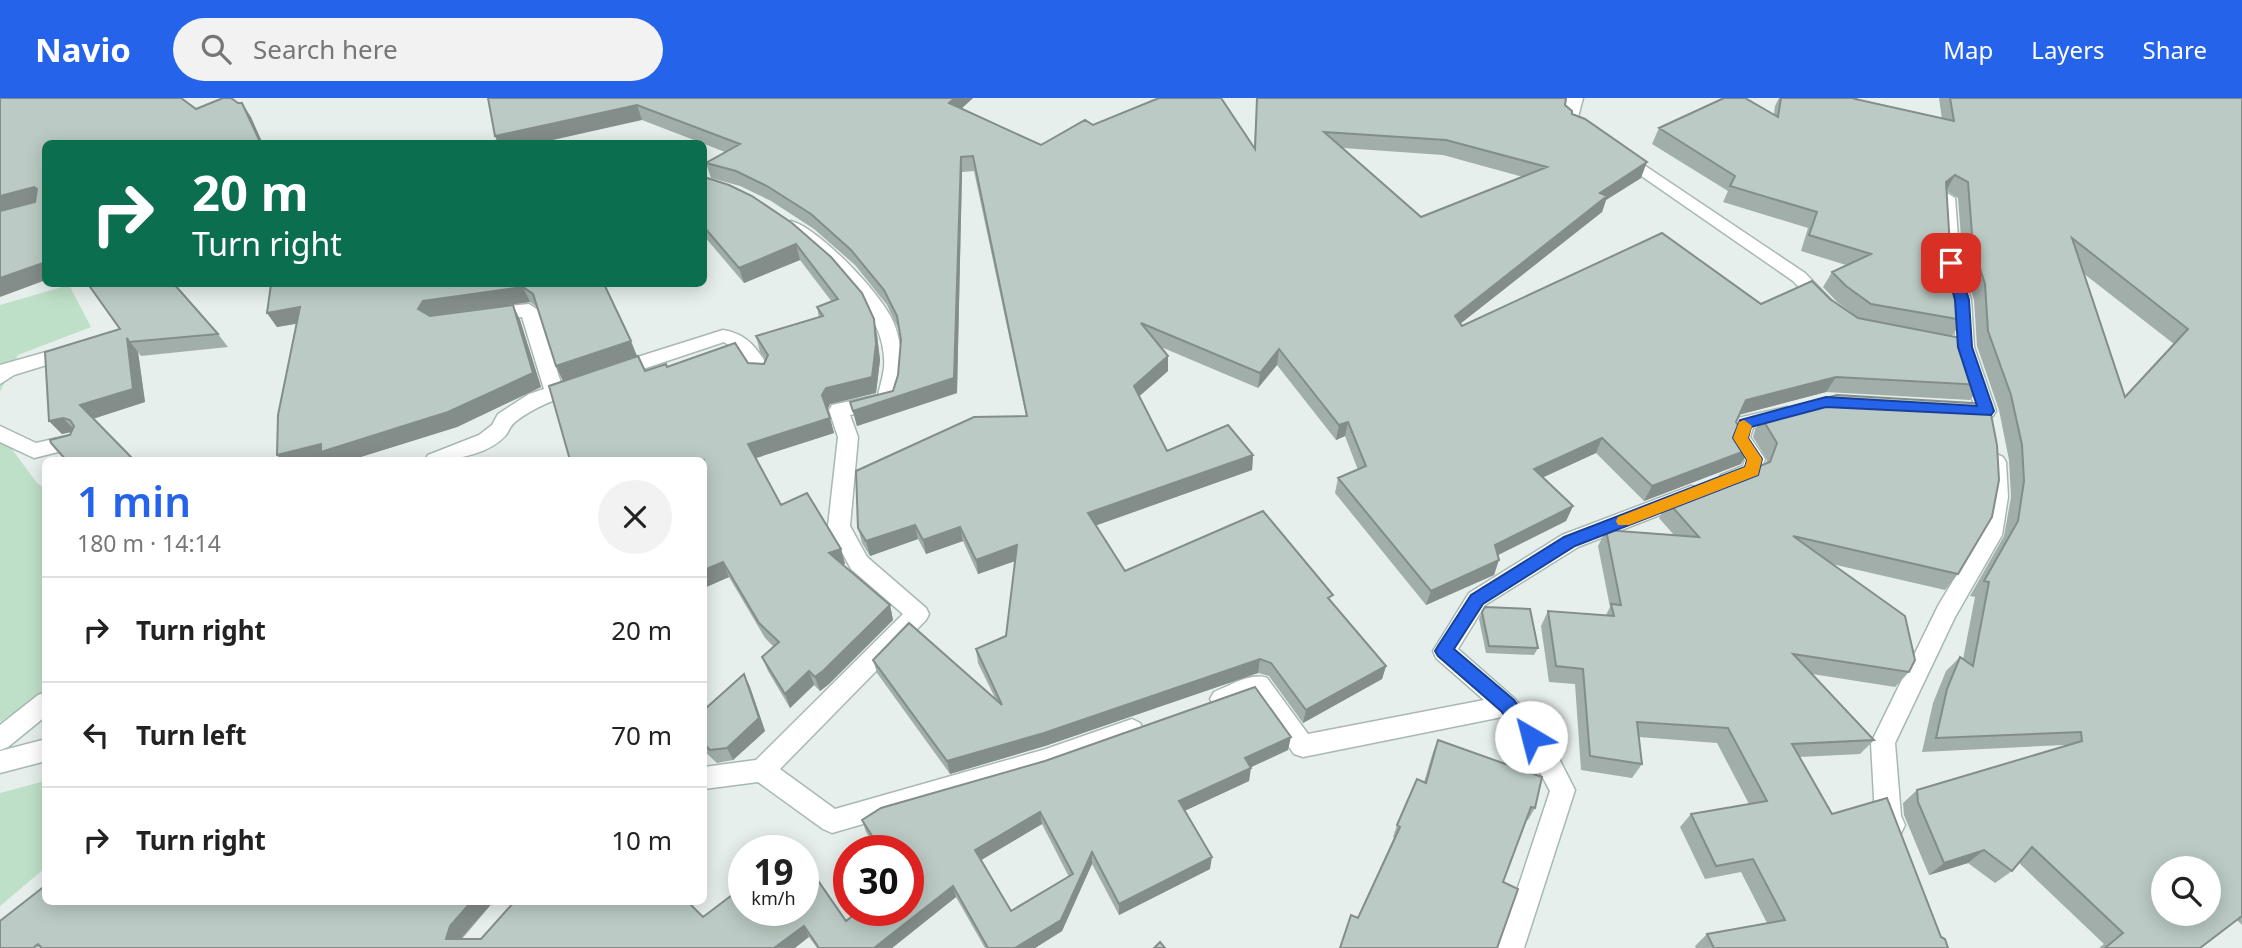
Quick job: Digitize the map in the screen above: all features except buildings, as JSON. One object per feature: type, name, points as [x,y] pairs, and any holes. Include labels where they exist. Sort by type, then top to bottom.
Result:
[{"type":"street","points":[[1576,98],[1570,118],[1799,277],[1838,314]]},
{"type":"street","points":[[1902,849],[1888,816],[1883,743],[1946,612],[1991,535],[1998,497],[1996,461],[1986,411],[1958,346],[1962,300],[1951,263],[1947,198]]},
{"type":"street","points":[[707,778],[762,769],[918,614],[859,564],[839,526],[848,437],[839,410],[887,400],[894,366],[886,325],[864,292],[821,247],[771,213]]},
{"type":"street","points":[[465,318],[530,310],[554,392]]},
{"type":"street","points":[[443,457],[486,440],[499,430],[505,419],[536,399],[723,336],[732,336],[743,343],[762,372]]},
{"type":"street","points":[[0,377],[6,370],[46,358]]},
{"type":"street","points":[[1511,948],[1563,790],[1543,753],[1507,706],[1444,651],[1477,600],[1570,541],[1752,471],[1755,459],[1740,438],[1745,423],[1814,406]]},
{"type":"street","points":[[1961,410],[1986,411]]},
{"type":"street","points":[[0,433],[34,451],[75,441]]},
{"type":"street","points":[[1204,706],[1259,685],[1303,746],[1507,706]]},
{"type":"street","points":[[0,738],[42,705]]},
{"type":"street","points":[[762,769],[832,821],[1046,760],[1151,724]]},
{"type":"street","points":[[0,762],[42,751]]},
{"type":"green space","points":[[70,287],[91,327],[18,355],[0,392],[0,305]]},
{"type":"green space","points":[[0,433],[42,486],[42,694],[0,722]]},
{"type":"green space","points":[[42,782],[42,871],[0,906],[0,793]]},
{"type":"slow traffic","points":[[1624,521],[1752,471],[1755,459],[1740,438],[1744,426]]},
{"type":"route","points":[[1531,737],[1507,706],[1444,651],[1477,600],[1570,541],[1752,471],[1755,459],[1740,438],[1745,423],[1826,402],[1986,411],[1965,347],[1962,300],[1951,263]]}]
